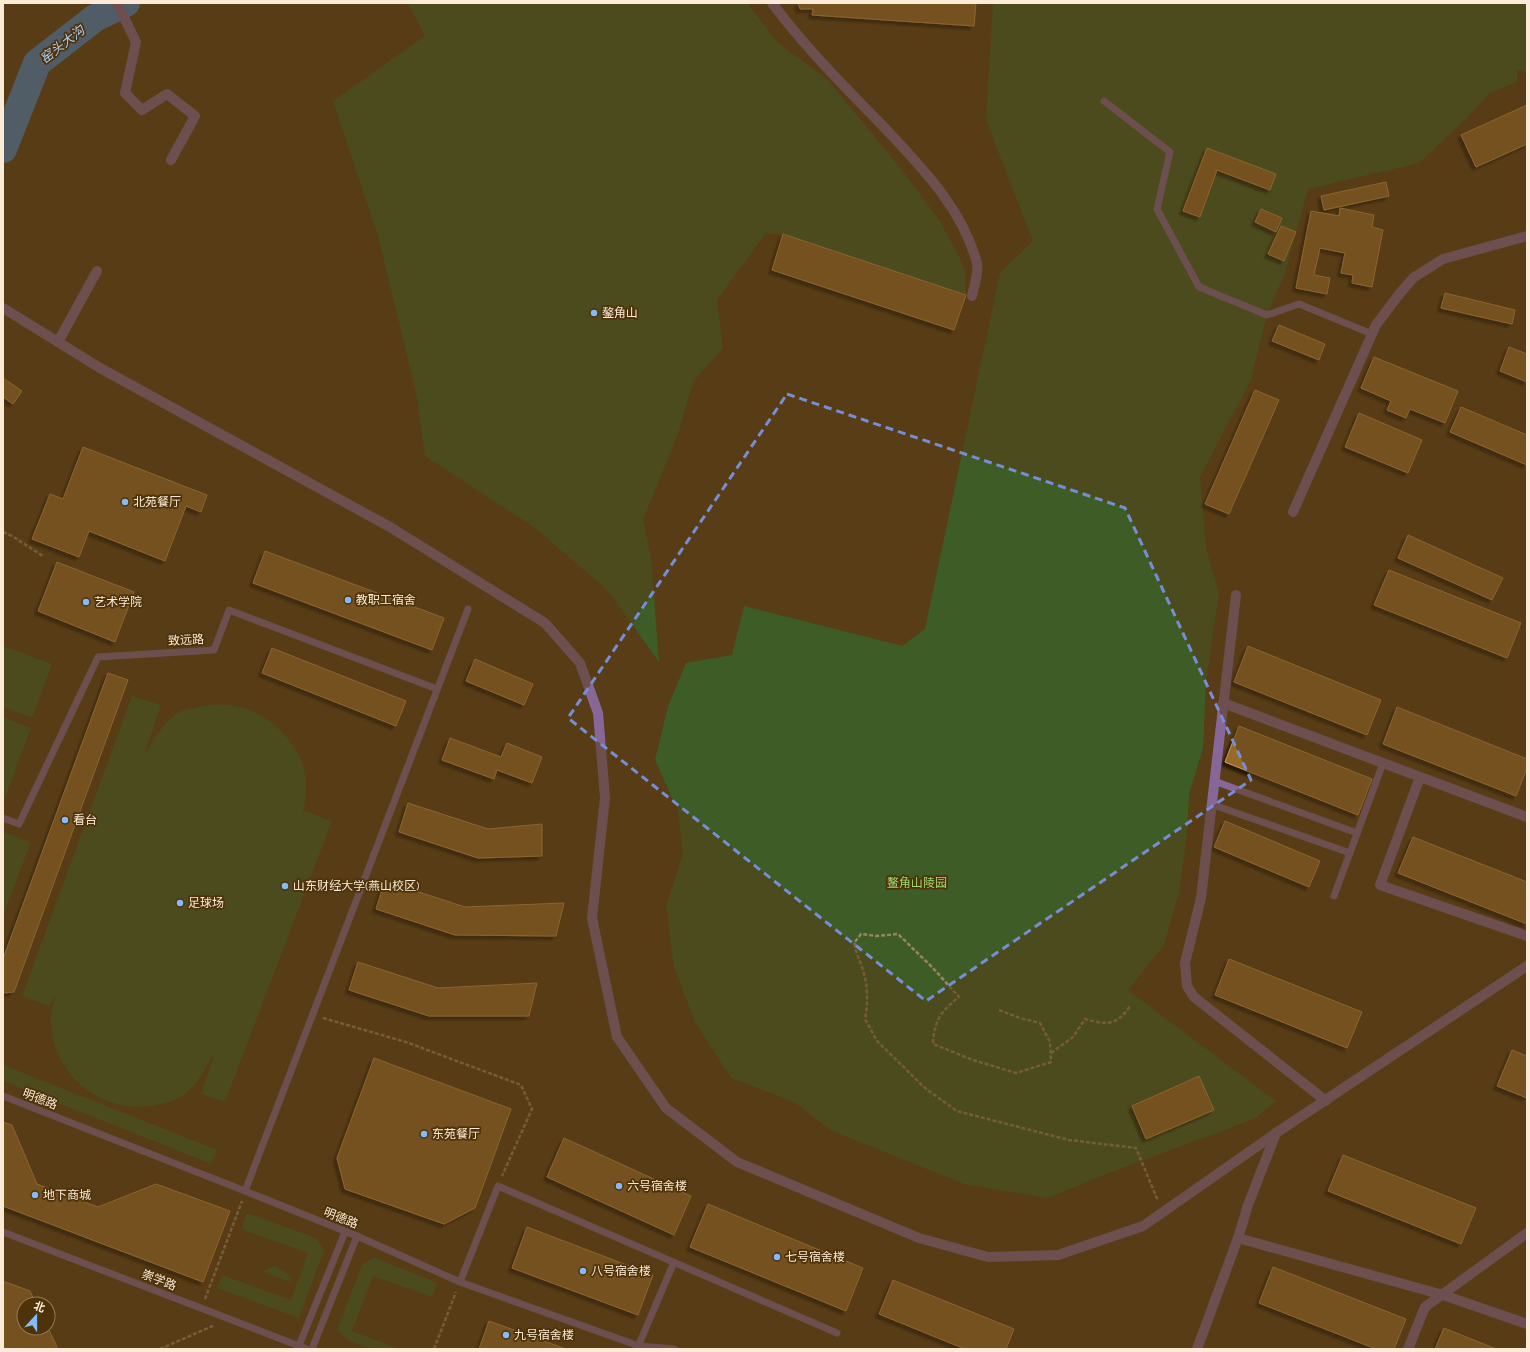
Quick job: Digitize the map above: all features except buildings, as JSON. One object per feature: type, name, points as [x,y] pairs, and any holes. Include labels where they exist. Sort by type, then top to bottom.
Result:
[{"type":"street","points":[[117,3],[136,42],[125,93],[142,110],[167,94],[195,116],[171,160]]},
{"type":"street","points":[[772,3],[788,25],[823,64],[931,177],[962,223],[977,265],[972,296]]},
{"type":"street","points":[[1293,512],[1376,325],[1413,278],[1443,259],[1527,236]]},
{"type":"street","points":[[58,342],[97,271]]},
{"type":"street","points":[[3,308],[100,368],[390,527],[545,623],[580,664],[598,712],[605,798],[592,918],[616,1036],[666,1108],[738,1162],[919,1238],[988,1257],[1058,1255],[1143,1226],[1162,1211],[1276,1133],[1527,966]]},
{"type":"street","points":[[1236,595],[1200,898],[1185,963],[1187,986],[1194,997],[1326,1101]]},
{"type":"street","points":[[1223,704],[1527,818]]},
{"type":"street","points":[[1420,777],[1380,885],[1527,936]]},
{"type":"street","points":[[1197,1349],[1238,1238],[1248,1205],[1276,1133]]},
{"type":"street","points":[[1408,1349],[1425,1308],[1527,1233]]},
{"type":"street","points":[[1238,1238],[1443,1295],[1527,1324]]},
{"type":"lane","points":[[1104,100],[1170,152],[1157,209],[1199,287],[1267,315],[1299,304],[1372,334]]},
{"type":"lane","points":[[245,1191],[468,609]]},
{"type":"lane","name":"致远路","points":[[3,818],[19,824],[98,657],[214,650],[229,610],[437,689]]},
{"type":"lane","points":[[1334,896],[1383,763]]},
{"type":"lane","points":[[1214,781],[1357,833]]},
{"type":"lane","points":[[1211,804],[1350,853]]},
{"type":"lane","name":"明德路","points":[[3,1096],[356,1236],[460,1282],[638,1347],[674,1349]]},
{"type":"lane","points":[[460,1282],[498,1186],[836,1333]]},
{"type":"lane","name":"崇学路","points":[[3,1232],[298,1347],[307,1349]]},
{"type":"lane","points":[[298,1347],[345,1232]]},
{"type":"lane","points":[[312,1349],[356,1236]]},
{"type":"lane","points":[[638,1347],[674,1262]]},
{"type":"path","points":[[3,532],[12,536],[43,556]]},
{"type":"path","points":[[999,1010],[1020,1018],[1040,1023],[1050,1042],[1051,1062],[1016,1073],[973,1060],[933,1044],[936,1022],[945,1008],[959,997],[932,967],[898,934],[876,936],[861,934],[854,944],[856,955],[863,970],[867,989],[868,1003],[865,1019],[877,1041],[925,1088],[957,1111],[1069,1140],[1136,1148],[1162,1211]]},
{"type":"path","points":[[1050,1053],[1073,1037],[1085,1019],[1103,1024],[1122,1018],[1130,1006]]},
{"type":"path","points":[[313,1015],[406,1042],[521,1085],[532,1109],[498,1186]]},
{"type":"path","points":[[201,1308],[245,1191]]},
{"type":"path","points":[[434,1349],[460,1282]]},
{"type":"path","points":[[160,1349],[228,1320]]},
{"type":"highlighted area","points":[[787,394],[1125,508],[1251,780],[926,1001],[568,718]]},
{"type":"green space","points":[[408,3],[747,3],[778,43],[828,80],[905,174],[939,220],[959,256],[965,272],[966,295],[783,234],[765,234],[717,300],[723,348],[693,382],[679,431],[643,520],[651,558],[659,662],[608,591],[538,530],[425,456],[417,397],[378,236],[333,101],[425,36]]},
{"type":"green space","name":"鳌角山陵园","points":[[993,3],[1527,3],[1527,73],[1517,69],[1517,82],[1490,93],[1465,120],[1419,163],[1308,189],[1285,273],[1267,315],[1251,380],[1200,477],[1206,548],[1219,594],[1206,681],[1203,748],[1189,794],[1187,834],[1179,893],[1164,945],[1128,990],[1276,1101],[1254,1119],[1093,1179],[1049,1198],[964,1184],[832,1131],[794,1102],[731,1078],[695,1022],[674,967],[666,906],[683,854],[678,811],[655,760],[668,706],[686,663],[732,655],[744,606],[902,646],[925,629],[1000,273],[1033,241],[986,120]]},
{"type":"green space","points":[[3,646],[52,664],[32,718],[3,707]]},
{"type":"green space","points":[[132,696],[161,705],[144,755],[164,725],[183,710],[215,705],[231,705],[259,715],[272,723],[284,734],[293,746],[304,767],[306,794],[303,814],[305,811],[332,821],[225,1102],[201,1094],[215,1052],[194,1086],[175,1100],[140,1107],[121,1105],[103,1099],[86,1089],[73,1077],[62,1061],[54,1043],[51,1019],[56,993],[50,1006],[22,996]]},
{"type":"green space","points":[[3,717],[31,728],[4,800],[3,800]]},
{"type":"green space","points":[[3,832],[31,842],[3,916]]},
{"type":"green space","points":[[3,1065],[217,1150],[211,1164],[3,1081]]},
{"type":"green space","points":[[247,1213],[316,1238],[324,1250],[299,1318],[217,1288],[222,1275],[291,1300],[308,1253],[241,1229]]},
{"type":"green space","points":[[374,1257],[437,1283],[432,1297],[373,1276],[352,1331],[399,1349],[365,1347],[350,1341],[337,1330],[362,1265]]},
{"type":"green space","points":[[275,1265],[292,1277],[290,1282],[263,1272]]},
{"type":"waterway","name":"窑头大沟","points":[[3,149],[37,63],[95,18],[126,3]]},
{"type":"place","name":"鏊角山","points":[[594,313]]},
{"type":"place","name":"北苑餐厅","points":[[125,502]]},
{"type":"place","name":"教职工宿舍","points":[[348,600]]},
{"type":"place","name":"艺术学院","points":[[86,602]]},
{"type":"place","name":"看台","points":[[65,820]]},
{"type":"place","name":"山东财经大学(燕山校区)","points":[[285,886]]},
{"type":"place","name":"足球场","points":[[180,903]]},
{"type":"place","name":"东苑餐厅","points":[[424,1134]]},
{"type":"place","name":"六号宿舍楼","points":[[619,1186]]},
{"type":"place","name":"地下商城","points":[[35,1195]]},
{"type":"place","name":"七号宿舍楼","points":[[777,1257]]},
{"type":"place","name":"八号宿舍楼","points":[[583,1271]]},
{"type":"place","name":"九号宿舍楼","points":[[506,1335]]}]
